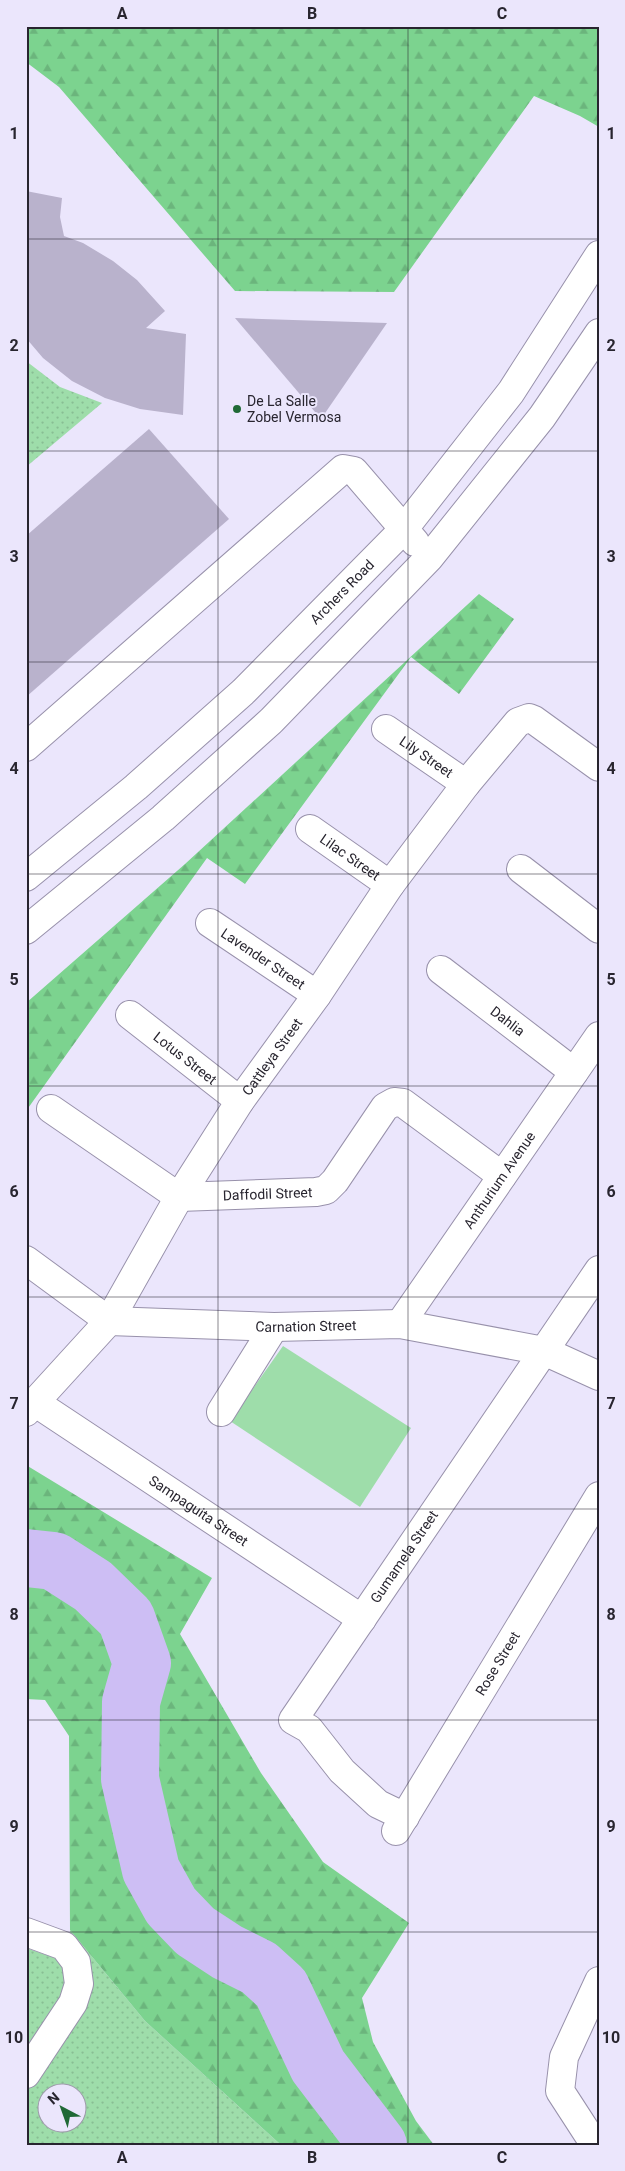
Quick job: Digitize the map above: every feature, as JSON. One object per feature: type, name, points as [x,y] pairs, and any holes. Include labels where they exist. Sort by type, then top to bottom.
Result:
[{"type":"street","name":"Archers Road","points":[[26,877],[136,787],[243,692],[403,530],[511,392],[598,258]]},
{"type":"street","points":[[26,930],[163,818],[271,721],[429,558],[542,417],[599,333]]},
{"type":"street","points":[[26,747],[343,469],[354,471],[429,558]]},
{"type":"street","name":"Cattleya Street","points":[[31,1408],[109,1320],[179,1197],[240,1101],[317,995],[390,885],[466,784],[518,722],[529,718],[534,720],[599,767]]},
{"type":"street","name":"Lily Street","points":[[386,729],[466,784]]},
{"type":"street","name":"Lilac Street","points":[[310,829],[390,885]]},
{"type":"street","points":[[521,869],[599,929]]},
{"type":"street","name":"Lavender Street","points":[[210,923],[317,995]]},
{"type":"street","name":"Dahlia","points":[[441,970],[574,1072]]},
{"type":"street","name":"Lotus Street","points":[[130,1015],[240,1101]]},
{"type":"street","name":"Anthurium Avenue","points":[[400,1324],[599,1036]]},
{"type":"street","name":"Daffodil Street","points":[[179,1197],[316,1192],[326,1190],[335,1181],[385,1106],[394,1102],[403,1103],[502,1176]]},
{"type":"street","points":[[52,1108],[179,1197]]},
{"type":"street","points":[[26,1260],[109,1320]]},
{"type":"street","name":"Gumamela Street","points":[[401,1824],[342,1771],[308,1728],[293,1720],[599,1270]]},
{"type":"street","name":"Carnation Street","points":[[109,1320],[274,1327],[400,1324],[544,1351],[599,1376]]},
{"type":"street","points":[[221,1412],[274,1327]]},
{"type":"street","name":"Sampaguita Street","points":[[31,1408],[362,1619]]},
{"type":"street","name":"Rose Street","points":[[401,1824],[599,1496]]},
{"type":"street","points":[[26,1932],[64,1946],[76,1962],[78,1984],[73,2003],[26,2074]]},
{"type":"street","points":[[595,2145],[560,2091],[564,2057],[599,1981]]},
{"type":"green space","points":[[26,26],[599,26],[599,127],[580,116],[534,96],[394,292],[235,291],[59,87],[26,62]]},
{"type":"green space","points":[[26,361],[60,387],[102,403],[26,467]]},
{"type":"green space","points":[[479,594],[514,619],[459,694],[411,657],[245,884],[207,858],[26,1111],[26,1003],[185,864]]},
{"type":"green space","points":[[283,1346],[411,1428],[360,1507],[230,1421]]},
{"type":"green space","points":[[26,1465],[212,1578],[180,1634],[261,1773],[323,1862],[409,1923],[362,1998],[373,2042],[416,2121],[434,2145],[281,2145],[145,2021],[70,1930],[69,1736],[45,1700],[26,1699]]},
{"type":"green space","points":[[70,1930],[145,2021],[281,2145],[26,2145],[26,1948],[70,1963]]},
{"type":"building","points":[[26,191],[62,198],[60,217],[64,236],[83,243],[113,261],[137,280],[165,311],[146,328],[186,334],[183,415],[140,409],[105,398],[72,381],[43,358],[26,338]]},
{"type":"building","points":[[235,318],[387,323],[321,419]]},
{"type":"building","points":[[149,429],[229,519],[26,697],[26,536]]},
{"type":"waterway","points":[[26,1558],[54,1561],[93,1586],[126,1618],[142,1663],[131,1702],[130,1779],[151,1870],[171,1906],[195,1931],[227,1952],[259,1968],[281,1988],[318,2066],[378,2145]]},
{"type":"place","name":"De La Salle Zobel Vermosa","points":[[237,409]]}]
